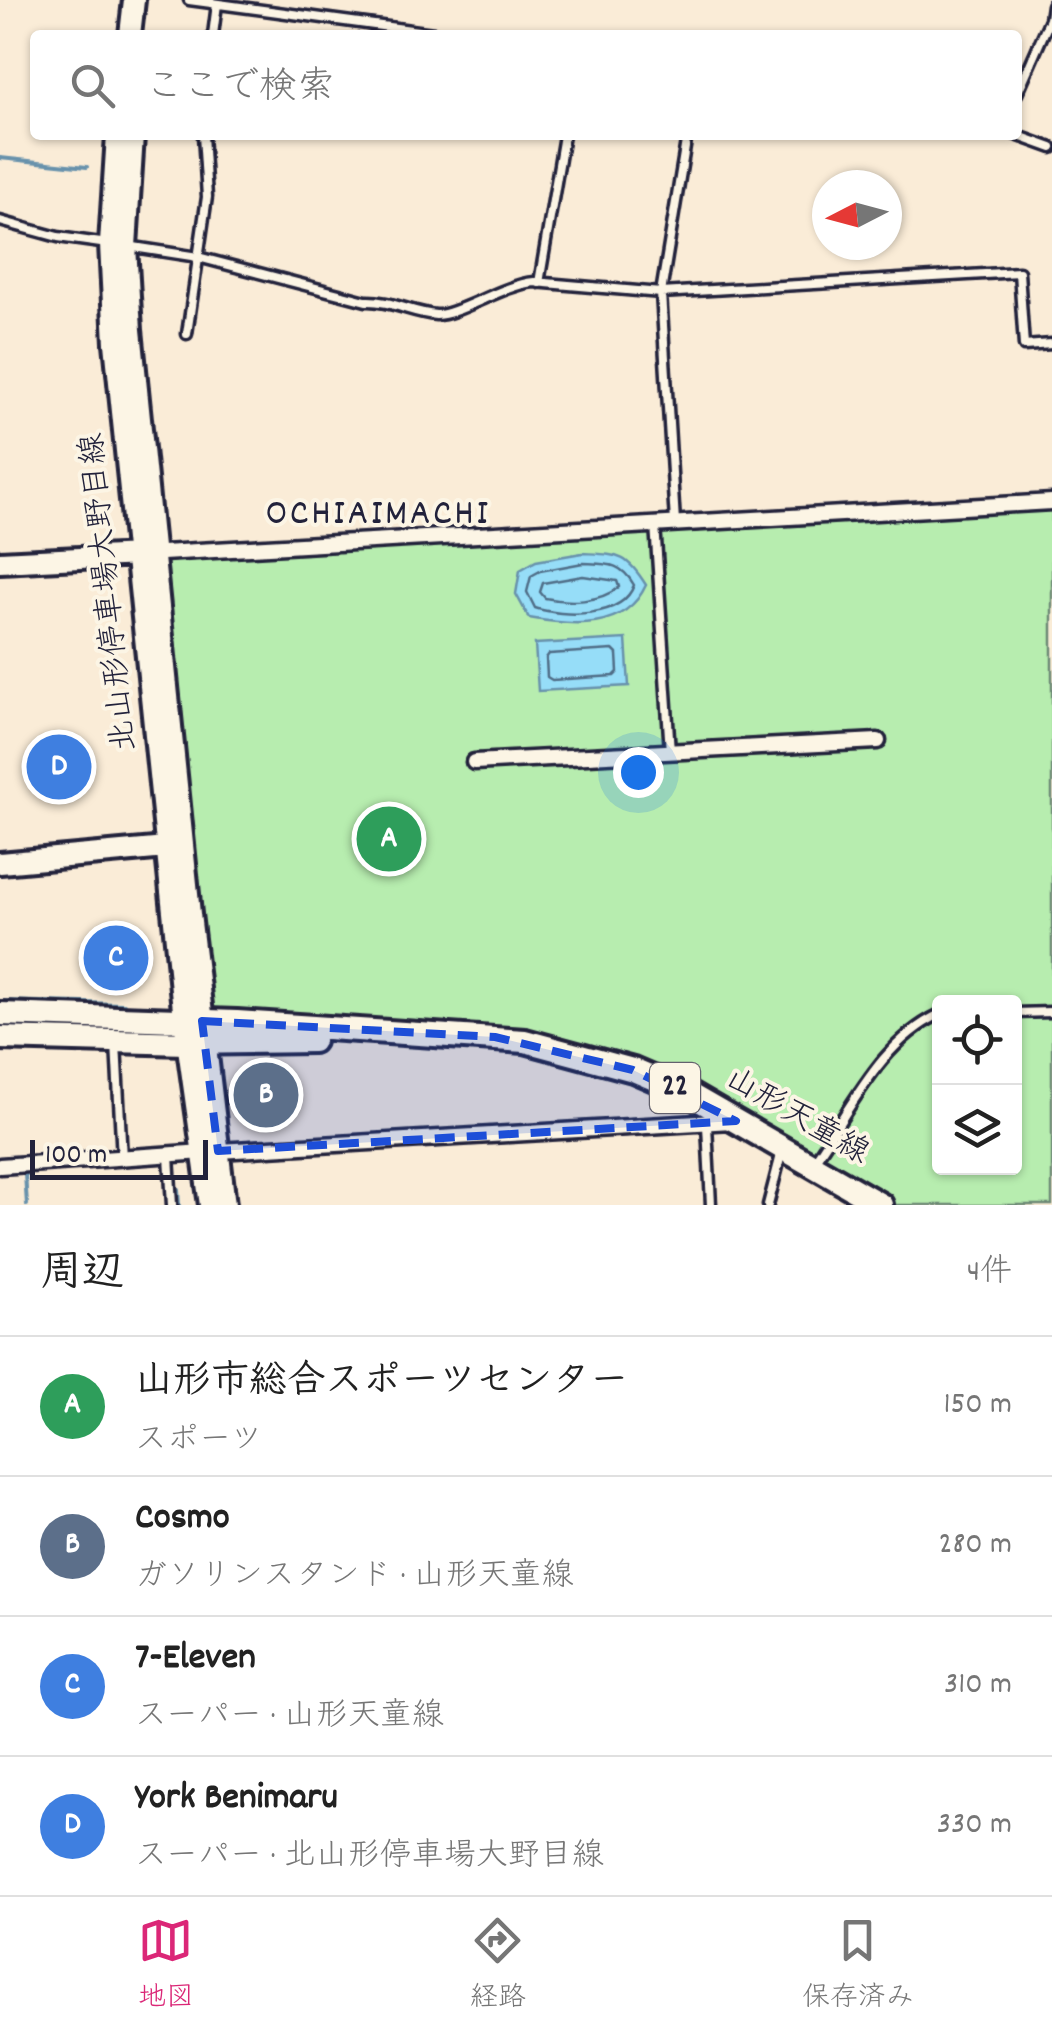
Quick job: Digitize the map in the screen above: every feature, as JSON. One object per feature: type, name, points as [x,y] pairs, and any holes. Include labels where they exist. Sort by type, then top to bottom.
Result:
[{"type":"main road","points":[[131,30],[134,0]]},
{"type":"main road","points":[[145,30],[148,0]]},
{"type":"main road","name":"北山形停車場大野目線","points":[[117,140],[116,344],[148,554],[194,1031]]},
{"type":"main road","name":"北山形停車場大野目線","points":[[118,245],[132,140]]},
{"type":"main road","points":[[0,562],[148,554]]},
{"type":"main road","name":"北山形停車場大野目線","points":[[148,554],[166,848],[194,1031]]},
{"type":"main road","points":[[0,863],[166,848]]},
{"type":"main road","name":"山形天童線","points":[[0,1014],[194,1031],[446,1035],[525,1041],[633,1070],[688,1093],[882,1205]]},
{"type":"main road","points":[[194,1031],[211,1152],[225,1205]]},
{"type":"main road","name":"山形天童線","points":[[0,1038],[116,1041],[194,1031]]},
{"type":"main road","points":[[210,1205],[211,1152]]},
{"type":"street","points":[[148,554],[1052,502]]},
{"type":"street","points":[[474,762],[878,741]]},
{"type":"street","points":[[0,1166],[736,1121]]},
{"type":"lane","points":[[189,0],[411,30]]},
{"type":"lane","points":[[214,30],[217,4]]},
{"type":"lane","points":[[1022,83],[1050,19],[1052,5]]},
{"type":"lane","points":[[1022,63],[1031,64]]},
{"type":"lane","points":[[1022,137],[1052,148]]},
{"type":"lane","points":[[187,334],[206,198],[203,140]]},
{"type":"lane","points":[[539,283],[563,140]]},
{"type":"lane","points":[[676,522],[661,293],[685,140]]},
{"type":"lane","points":[[0,221],[58,237],[198,256],[366,301],[440,316],[516,284],[661,293],[1019,272],[1024,346],[1052,344]]},
{"type":"lane","points":[[655,524],[670,752]]},
{"type":"lane","points":[[1022,1012],[1052,1012]]},
{"type":"lane","points":[[812,1164],[880,1062],[913,1028],[932,1018]]},
{"type":"lane","points":[[116,1041],[122,1159]]},
{"type":"lane","points":[[707,1124],[711,1205]]},
{"type":"lane","points":[[768,1205],[783,1148]]},
{"type":"lane","points":[[169,1156],[172,1205]]},
{"type":"highlighted area","points":[[202,1021],[495,1037],[633,1070],[736,1121],[218,1151]]},
{"type":"green space","points":[[1052,502],[1052,1205],[894,1205],[576,1053],[202,1021],[156,553]]},
{"type":"water","points":[[582,553],[627,561],[646,585],[637,600],[625,611],[596,622],[562,623],[529,618],[516,594],[520,570],[536,561]]},
{"type":"water","points":[[626,639],[629,686],[538,691],[535,644]]},
{"type":"waterway","points":[[0,158],[87,167]]},
{"type":"waterway","points":[[0,1001],[124,1004]]},
{"type":"waterway","points":[[25,1174],[27,1205]]},
{"type":"waterway","points":[[178,1189],[179,1205]]},
{"type":"place","name":"York Benimaru","points":[[59,767]]},
{"type":"place","name":"山形市総合スポーツセンター","points":[[389,839]]},
{"type":"place","name":"7-Eleven","points":[[116,958]]},
{"type":"place","name":"Cosmo","points":[[266,1095]]},
{"type":"district","name":"OCHIAIMACHI","points":[[378,515]]}]
